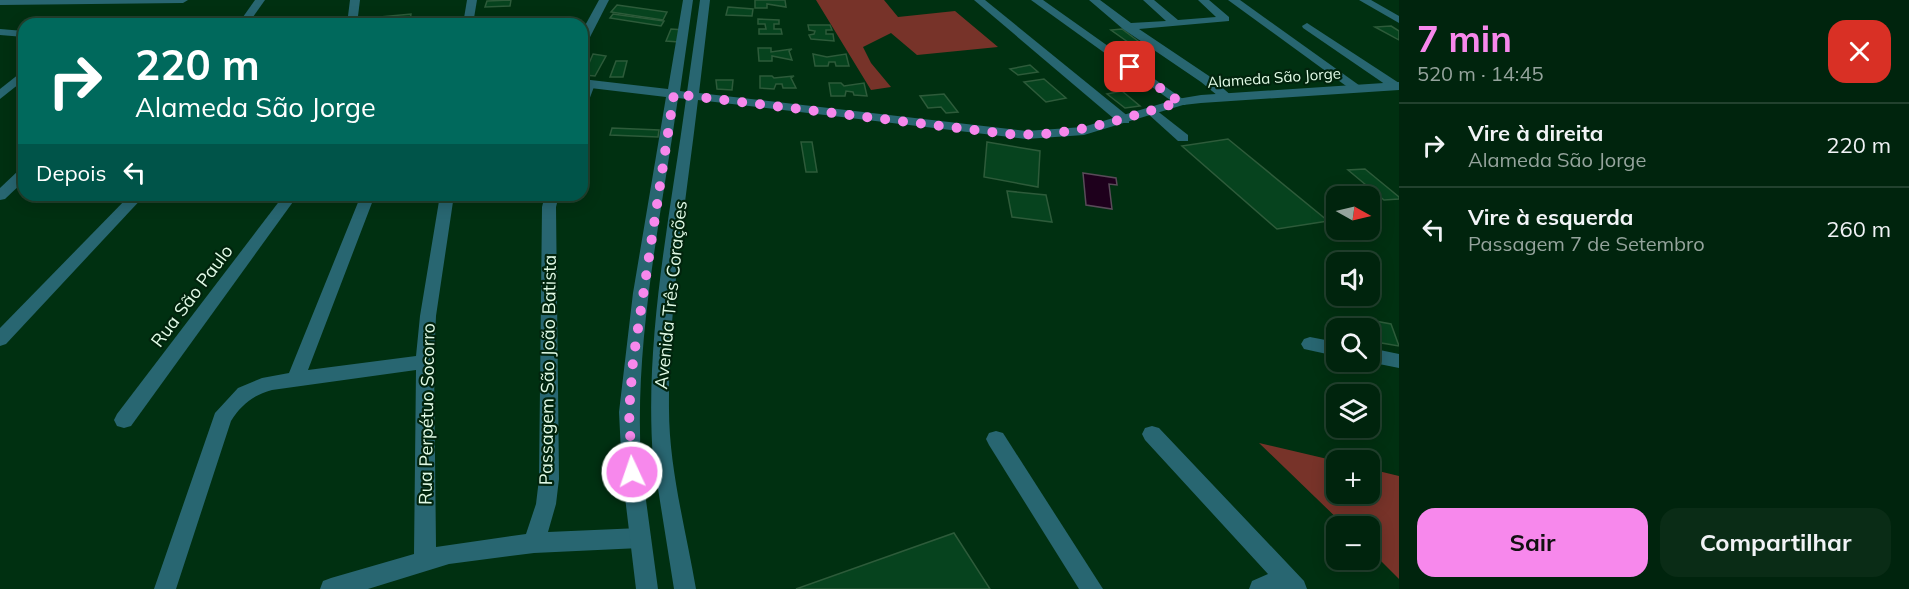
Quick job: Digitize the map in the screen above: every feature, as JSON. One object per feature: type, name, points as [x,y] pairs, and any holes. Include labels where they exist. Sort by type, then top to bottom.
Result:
[{"type":"street","points":[[0,2],[183,0]]},
{"type":"street","points":[[247,18],[260,0]]},
{"type":"street","points":[[353,18],[355,0]]},
{"type":"street","points":[[469,18],[472,0]]},
{"type":"street","points":[[588,30],[604,0]]},
{"type":"street","name":"Avenida Três Corações","points":[[647,589],[632,472],[629,412],[633,361],[688,0]]},
{"type":"street","name":"Avenida Três Corações","points":[[685,589],[664,465],[659,410],[666,304],[705,0]]},
{"type":"street","points":[[979,0],[1124,120]]},
{"type":"street","points":[[1036,0],[1180,102]]},
{"type":"street","points":[[1094,0],[1127,27],[1205,78],[1227,97]]},
{"type":"street","points":[[1148,0],[1175,23]]},
{"type":"street","points":[[1127,27],[1226,19],[1203,0]]},
{"type":"street","points":[[1233,0],[1357,88]]},
{"type":"street","points":[[1364,0],[1396,17]]},
{"type":"street","points":[[1307,26],[1398,86]]},
{"type":"street","points":[[0,32],[18,34]]},
{"type":"street","points":[[0,95],[18,79]]},
{"type":"street","name":"Alameda São Jorge","points":[[588,84],[1026,135],[1084,130],[1180,102],[1398,86]]},
{"type":"street","points":[[1151,110],[1183,138]]},
{"type":"street","points":[[0,196],[18,179]]},
{"type":"street","points":[[0,339],[132,201]]},
{"type":"street","name":"Rua São Paulo","points":[[124,420],[287,201]]},
{"type":"street","points":[[297,379],[366,201]]},
{"type":"street","name":"Rua Perpétuo Socorro","points":[[425,562],[425,362],[428,316],[446,201]]},
{"type":"street","name":"Passagem São João Batista","points":[[534,543],[546,504],[549,479],[550,201]]},
{"type":"street","points":[[1310,344],[1326,347]]},
{"type":"street","points":[[1380,358],[1399,361]]},
{"type":"street","points":[[165,589],[222,419],[231,403],[256,386],[425,362]]},
{"type":"street","points":[[1152,434],[1290,583]]},
{"type":"street","points":[[996,439],[1092,589]]},
{"type":"street","points":[[632,472],[664,465]]},
{"type":"street","points":[[332,589],[449,554],[534,543],[640,538]]},
{"type":"street","points":[[1260,589],[1290,583]]},
{"type":"shaded area","points":[[816,0],[884,0],[898,17],[955,11],[998,47],[917,55],[891,33],[863,47],[871,63],[891,87],[871,90]]},
{"type":"shaded area","points":[[1083,173],[1116,178],[1117,185],[1109,184],[1112,209],[1086,205]]},
{"type":"shaded area","points":[[1259,443],[1326,459],[1326,504],[1380,504],[1380,471],[1399,476],[1399,579],[1380,560],[1380,516],[1335,516]]},
{"type":"building","points":[[511,0],[510,6],[485,7],[487,1]]},
{"type":"building","points":[[755,0],[785,0],[786,7],[767,4],[767,8],[755,8]]},
{"type":"building","points":[[617,5],[667,12],[663,20],[611,12]]},
{"type":"building","points":[[728,7],[753,9],[752,16],[726,15]]},
{"type":"building","points":[[411,14],[410,18],[369,18]]},
{"type":"building","points":[[613,14],[664,21],[661,26],[610,18]]},
{"type":"building","points":[[758,19],[779,20],[779,24],[774,24],[774,29],[781,29],[782,34],[759,34],[759,29],[766,29],[765,24],[758,24]]},
{"type":"building","points":[[808,25],[830,25],[832,30],[826,30],[826,34],[833,34],[834,41],[811,39],[809,35],[814,34],[815,31],[809,30]]},
{"type":"building","points":[[1391,26],[1399,31],[1399,40],[1375,27]]},
{"type":"building","points":[[671,29],[684,30],[679,42],[666,41]]},
{"type":"building","points":[[1122,29],[1150,50],[1125,54],[1117,47],[1132,45],[1111,30]]},
{"type":"building","points":[[758,48],[771,48],[771,52],[792,49],[789,51],[792,60],[772,56],[772,61],[759,61]]},
{"type":"building","points":[[593,54],[606,56],[595,76],[588,75],[588,66]]},
{"type":"building","points":[[813,54],[827,57],[846,54],[849,66],[836,66],[835,62],[829,62],[828,66],[815,66]]},
{"type":"building","points":[[616,61],[627,61],[623,77],[610,77]]},
{"type":"building","points":[[1030,65],[1038,72],[1018,75],[1010,69]]},
{"type":"building","points":[[760,76],[774,78],[794,76],[791,78],[796,88],[783,88],[782,84],[776,84],[774,89],[760,88]]},
{"type":"building","points":[[1044,79],[1066,98],[1046,102],[1024,82]]},
{"type":"building","points":[[716,80],[733,80],[732,90],[717,89]]},
{"type":"building","points":[[829,83],[841,83],[844,86],[864,83],[867,96],[854,95],[853,92],[846,91],[845,96],[831,96]]},
{"type":"building","points":[[1122,91],[1140,106],[1125,108],[1107,94]]},
{"type":"building","points":[[944,94],[958,112],[946,113],[941,107],[928,108],[920,96]]},
{"type":"building","points":[[612,128],[659,130],[658,137],[610,135]]},
{"type":"building","points":[[1228,139],[1326,221],[1277,229],[1182,146]]},
{"type":"building","points":[[801,142],[812,142],[817,172],[806,172]]},
{"type":"building","points":[[987,142],[1040,151],[1038,187],[984,177]]},
{"type":"building","points":[[1365,169],[1399,199],[1384,200],[1380,197],[1380,186],[1367,186],[1348,170]]},
{"type":"building","points":[[1007,191],[1046,195],[1052,222],[1012,217]]},
{"type":"building","points":[[1380,322],[1391,324],[1399,346],[1380,343]]},
{"type":"building","points":[[954,533],[990,589],[796,589]]},
{"type":"route","points":[[632,472],[629,412],[633,361],[641,293],[674,94],[810,108],[1008,134],[1047,135],[1084,130],[1180,102],[1130,67]]}]
